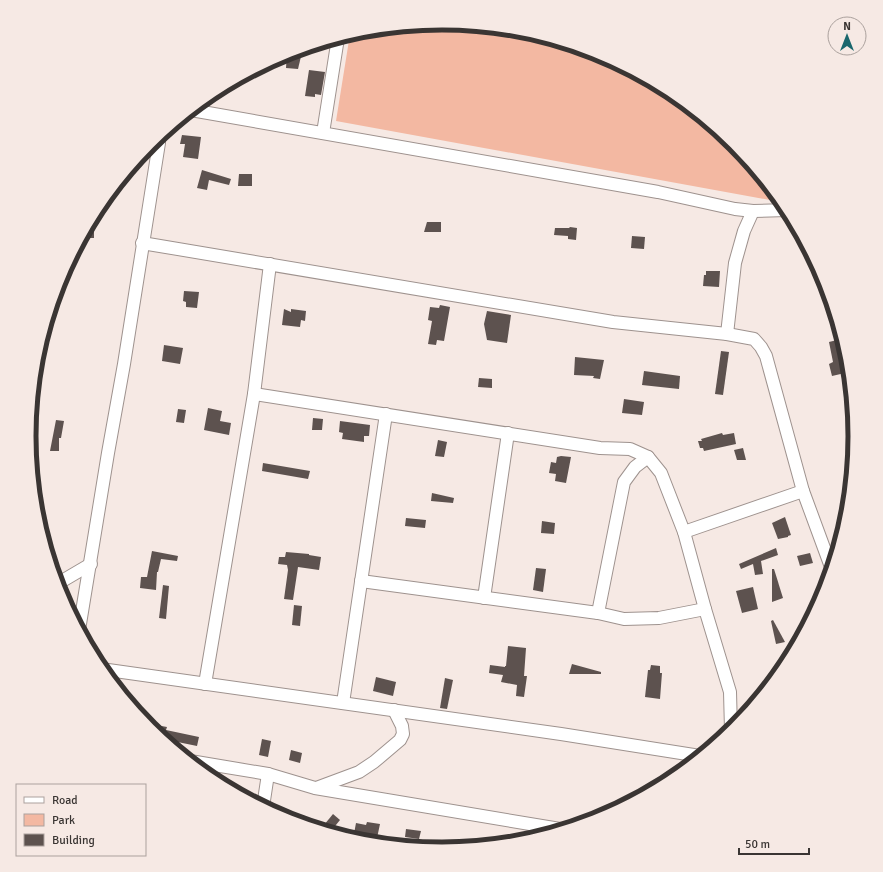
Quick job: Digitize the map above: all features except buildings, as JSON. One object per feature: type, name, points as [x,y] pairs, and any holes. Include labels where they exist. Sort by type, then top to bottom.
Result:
[{"type":"street","points":[[323,133],[337,44]]},
{"type":"street","points":[[198,111],[658,192],[735,210],[779,210]]},
{"type":"street","points":[[80,622],[124,364],[159,145]]},
{"type":"street","points":[[735,210],[744,231]]},
{"type":"street","points":[[727,334],[735,263],[744,231],[753,211]]},
{"type":"street","points":[[142,243],[613,322],[727,334],[754,339],[766,356],[804,491],[828,559]]},
{"type":"street","points":[[206,684],[254,394],[270,264]]},
{"type":"street","points":[[254,394],[600,448],[630,449],[648,457],[661,473],[684,532],[730,692],[731,721]]},
{"type":"street","points":[[343,703],[386,414]]},
{"type":"street","points":[[484,598],[508,433]]},
{"type":"street","points":[[598,613],[624,482],[635,467],[648,457]]},
{"type":"street","points":[[684,532],[804,491]]},
{"type":"street","points":[[62,581],[91,564]]},
{"type":"street","points":[[361,581],[598,613],[624,619],[659,618],[705,609]]},
{"type":"street","points":[[110,670],[561,734],[693,755]]},
{"type":"street","points":[[315,788],[359,772],[374,762],[400,740],[403,734],[402,726],[394,710]]},
{"type":"street","points":[[201,763],[268,774],[315,788],[547,828]]},
{"type":"street","points":[[264,801],[268,774]]},
{"type":"green space","points":[[442,30],[494,33],[547,44],[572,52],[597,61],[644,84],[689,114],[729,149],[747,168],[772,200],[336,121],[349,41],[389,33],[415,31]]}]
